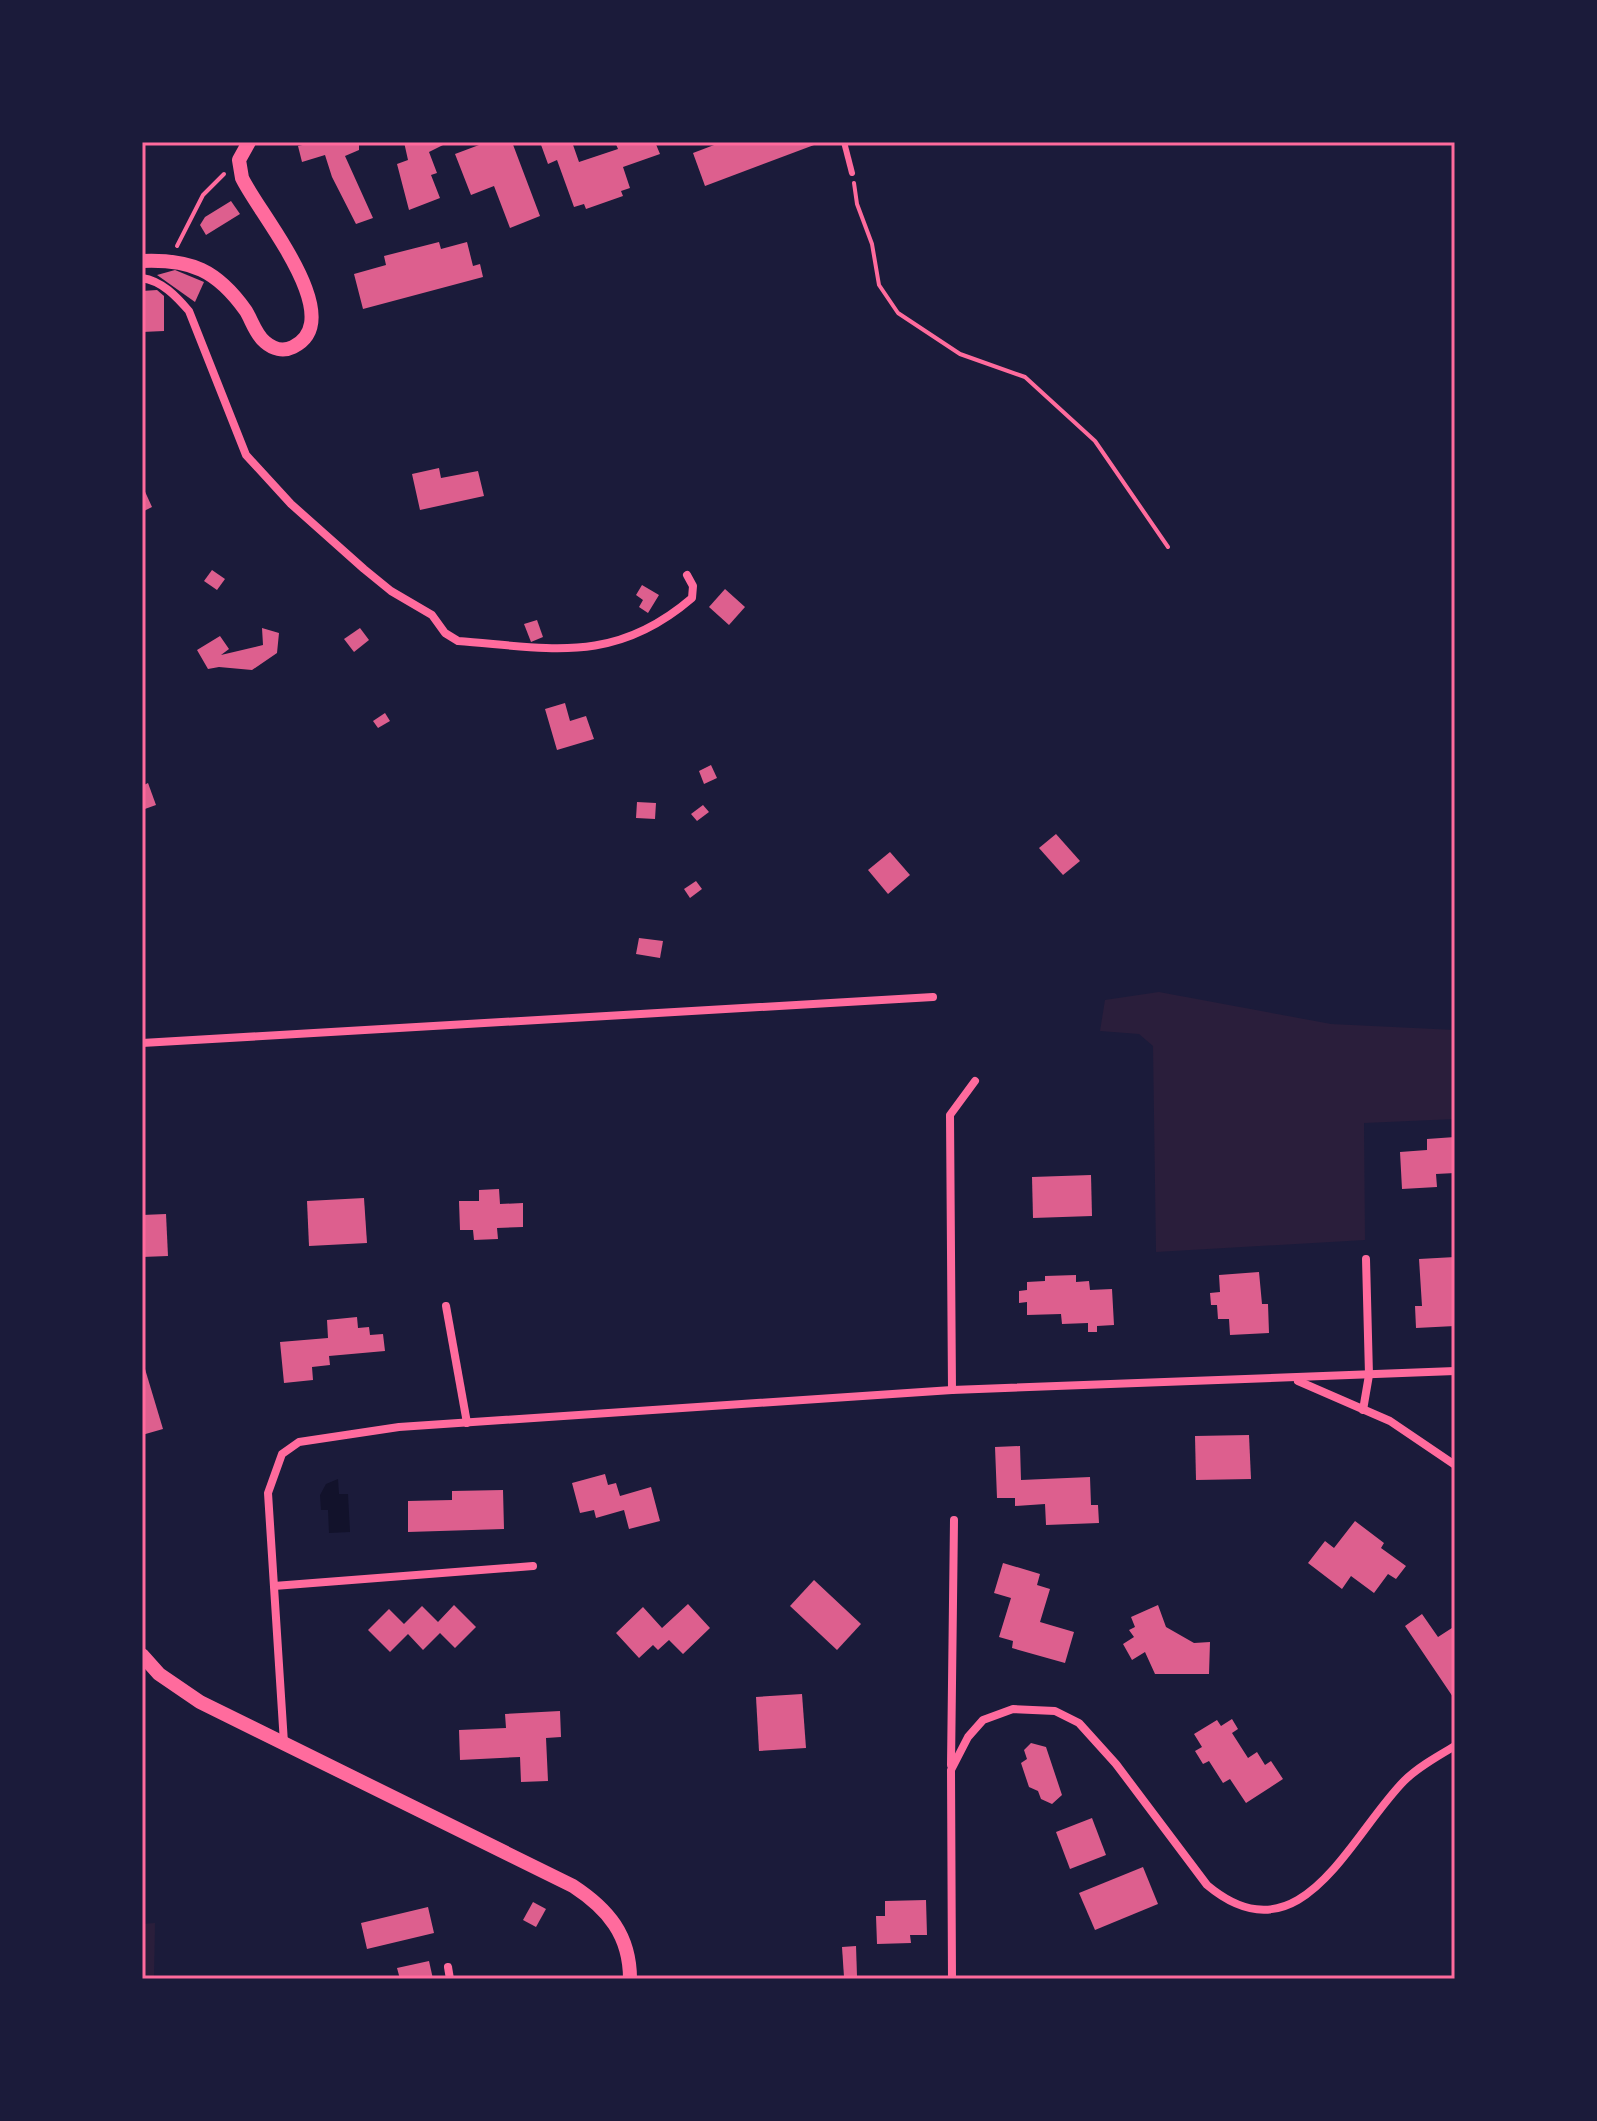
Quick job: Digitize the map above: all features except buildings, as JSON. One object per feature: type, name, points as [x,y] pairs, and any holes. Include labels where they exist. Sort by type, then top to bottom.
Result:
[{"type":"street","points":[[142,261],[172,260],[202,269],[229,288],[262,340],[274,349],[288,350],[304,341],[310,329],[313,309],[307,285],[249,194],[239,160],[249,142]]},
{"type":"street","points":[[142,278],[151,279],[175,295],[189,311],[246,455],[291,504],[364,569],[391,591],[432,615],[445,633],[458,641],[567,649],[646,633],[692,598],[693,586],[687,575]]},
{"type":"street","points":[[142,1043],[933,997]]},
{"type":"street","points":[[952,1390],[950,1115],[975,1081]]},
{"type":"street","points":[[1363,1410],[1369,1375],[1366,1259]]},
{"type":"street","points":[[446,1306],[467,1423]]},
{"type":"street","points":[[284,1743],[268,1493],[282,1454],[299,1442],[329,1435],[467,1423],[952,1390],[1455,1371]]},
{"type":"street","points":[[1293,1379],[1390,1421],[1455,1465]]},
{"type":"street","points":[[952,1979],[954,1520]]},
{"type":"street","points":[[274,1586],[533,1566]]},
{"type":"street","points":[[142,1655],[159,1674],[200,1702],[582,1892],[601,1905],[624,1939],[630,1979]]},
{"type":"street","points":[[951,1770],[968,1737],[983,1720],[1013,1709],[1055,1711],[1079,1723],[1116,1764],[1207,1885],[1226,1901],[1251,1911],[1275,1910],[1301,1899],[1319,1885],[1406,1779],[1455,1746]]},
{"type":"street","points":[[448,1967],[450,1979]]},
{"type":"lane","points":[[844,142],[852,173]]},
{"type":"path","points":[[172,260],[182,231],[203,195],[239,160]]},
{"type":"path","points":[[852,173],[857,204],[872,244],[879,285],[898,313],[960,354],[1025,377],[1095,441],[1168,547]]},
{"type":"shaded area","points":[[1159,992],[1331,1024],[1455,1030],[1455,1119],[1364,1123],[1365,1240],[1156,1252],[1153,1046],[1139,1034],[1100,1031],[1105,1000]]},
{"type":"shaded area","points":[[338,1479],[339,1494],[348,1494],[350,1532],[329,1533],[328,1510],[321,1510],[320,1495],[326,1484]]},
{"type":"shaded area","points":[[155,1923],[154,1978],[142,1979],[142,1924]]}]
